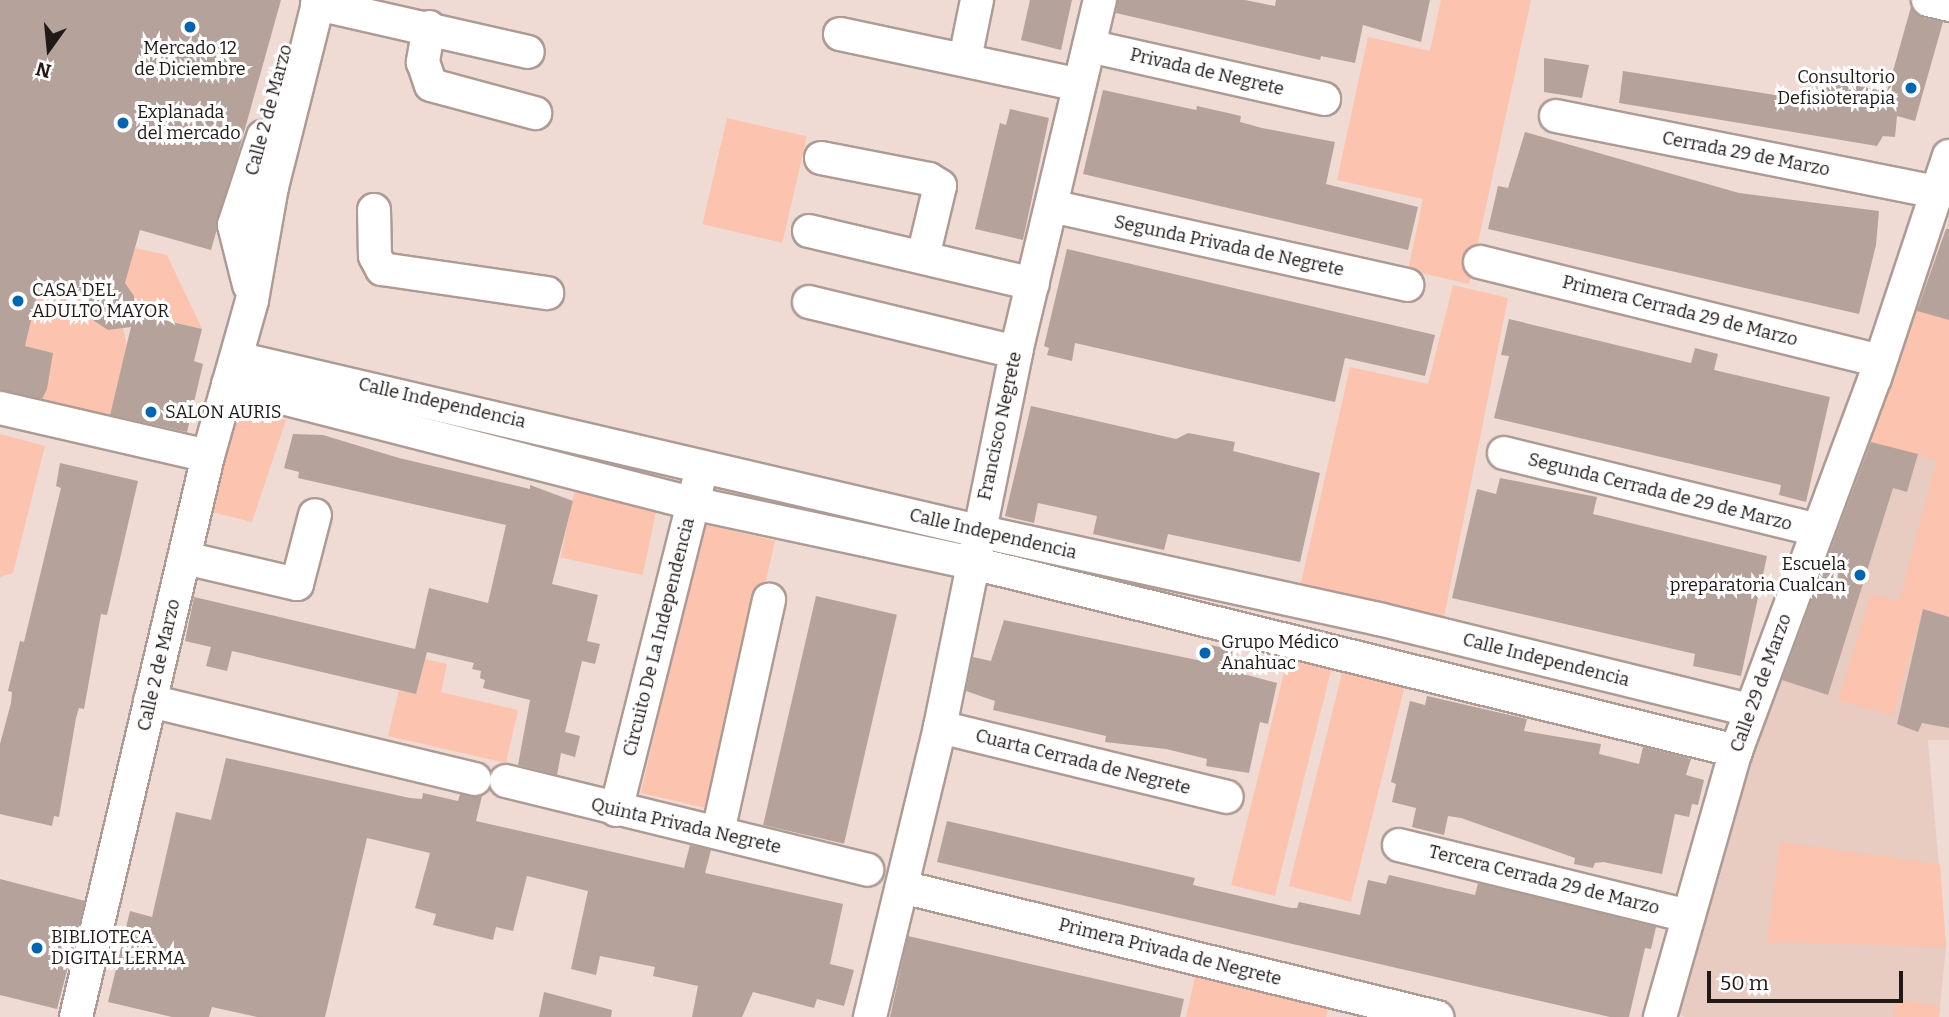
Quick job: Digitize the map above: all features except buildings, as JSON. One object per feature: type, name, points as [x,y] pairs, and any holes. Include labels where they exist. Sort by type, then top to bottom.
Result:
[{"type":"street","points":[[965,59],[977,0]]},
{"type":"street","name":"Francisco Negrete","points":[[870,1017],[940,727],[1016,352],[1100,0]]},
{"type":"street","points":[[1928,0],[1949,5]]},
{"type":"street","points":[[312,1],[528,52]]},
{"type":"street","name":"Calle 2 de Marzo","points":[[76,1017],[208,456],[250,308],[234,225],[312,1]]},
{"type":"street","points":[[429,27],[423,62],[432,85],[535,113]]},
{"type":"street","points":[[840,34],[1079,85]]},
{"type":"street","name":"Privada de Negrete","points":[[1089,46],[1324,99]]},
{"type":"street","name":"Cerrada 29 de Marzo","points":[[1556,116],[1937,192]]},
{"type":"street","name":"Calle 29 de Marzo","points":[[1660,1017],[1736,751],[1879,361],[1949,156]]},
{"type":"street","points":[[821,158],[929,179],[940,186],[923,257]]},
{"type":"street","name":"Segunda Privada de Negrete","points":[[1051,206],[1407,285]]},
{"type":"street","points":[[374,210],[375,256],[382,268],[547,293]]},
{"type":"street","points":[[809,231],[1033,284]]},
{"type":"street","name":"Primera Cerrada 29 de Marzo","points":[[1480,262],[1879,361]]},
{"type":"street","points":[[810,302],[1016,352]]},
{"type":"street","name":"Calle Independencia","points":[[233,371],[528,423],[978,531],[1378,619],[1750,710]]},
{"type":"street","name":"Calle Independencia","points":[[233,371],[519,458],[692,503],[974,563],[1736,751]]},
{"type":"street","points":[[0,408],[208,456]]},
{"type":"street","points":[[519,458],[528,423]]},
{"type":"street","name":"Segunda Cerrada de 29 de Marzo","points":[[1504,453],[1817,530]]},
{"type":"street","name":"Circuito De La Independencia","points":[[616,810],[703,464]]},
{"type":"street","points":[[185,558],[297,584],[315,515]]},
{"type":"street","points":[[718,832],[769,600]]},
{"type":"street","points":[[1367,659],[1378,619]]},
{"type":"street","points":[[150,701],[475,779]]},
{"type":"street","name":"Cuarta Cerrada de Negrete","points":[[940,727],[1227,797]]},
{"type":"street","name":"Quinta Privada Negrete","points":[[506,781],[866,870]]},
{"type":"street","name":"Tercera Cerrada 29 de Marzo","points":[[1399,845],[1688,916]]},
{"type":"street","name":"Primera Privada de Negrete","points":[[902,887],[1437,1017]]},
{"type":"shaded area","points":[[1441,0],[1531,0],[1469,284],[1408,270],[1423,199],[1337,180],[1368,37],[1430,51]]},
{"type":"shaded area","points":[[727,118],[807,136],[782,243],[702,224]]},
{"type":"shaded area","points":[[57,215],[58,292],[88,301],[94,321],[108,330],[123,328],[127,345],[110,415],[41,401],[53,353],[25,346]]},
{"type":"shaded area","points":[[1949,220],[1949,740],[1928,740],[1946,947],[1939,1017],[1685,1017],[1676,1013],[1747,773]]},
{"type":"shaded area","points":[[135,248],[167,255],[202,329],[136,312],[134,296],[125,283]]},
{"type":"shaded area","points":[[1453,285],[1508,298],[1444,617],[1301,583],[1350,367],[1428,384]]},
{"type":"shaded area","points":[[1917,311],[1949,320],[1949,617],[1923,609],[1893,716],[1838,700],[1871,594],[1899,601],[1937,460],[1871,442]]},
{"type":"shaded area","points":[[233,407],[286,420],[252,522],[208,511]]},
{"type":"shaded area","points":[[0,434],[45,446],[13,573],[0,577]]},
{"type":"shaded area","points":[[575,489],[657,506],[643,575],[560,557]]},
{"type":"shaded area","points":[[703,524],[775,541],[713,810],[641,793]]},
{"type":"shaded area","points":[[1288,657],[1332,668],[1275,896],[1231,885]]},
{"type":"shaded area","points":[[425,659],[447,664],[441,692],[518,710],[506,763],[388,736],[399,690],[416,694]]},
{"type":"shaded area","points":[[1344,665],[1406,680],[1351,902],[1289,886]]},
{"type":"shaded area","points":[[1780,842],[1940,864],[1946,947],[1767,942]]},
{"type":"shaded area","points":[[1195,977],[1329,1006],[1326,1017],[1186,1017]]},
{"type":"shaded area","points":[[1895,999],[1940,1006],[1939,1017],[1894,1017]]},
{"type":"place","name":"Mercado 12 de Diciembre","points":[[190,27]]},
{"type":"place","name":"Consultorio Defisioterapia","points":[[1911,88]]},
{"type":"place","name":"Explanada del mercado","points":[[123,123]]},
{"type":"place","name":"CASA DEL ADULTO MAYOR","points":[[18,301]]},
{"type":"place","name":"SALON AURIS","points":[[151,412]]},
{"type":"place","name":"Escuela preparatoria Cualcan","points":[[1860,575]]},
{"type":"place","name":"Grupo Médico Anahuac","points":[[1205,653]]},
{"type":"place","name":"BIBLIOTECA DIGITAL LERMA","points":[[37,948]]}]
